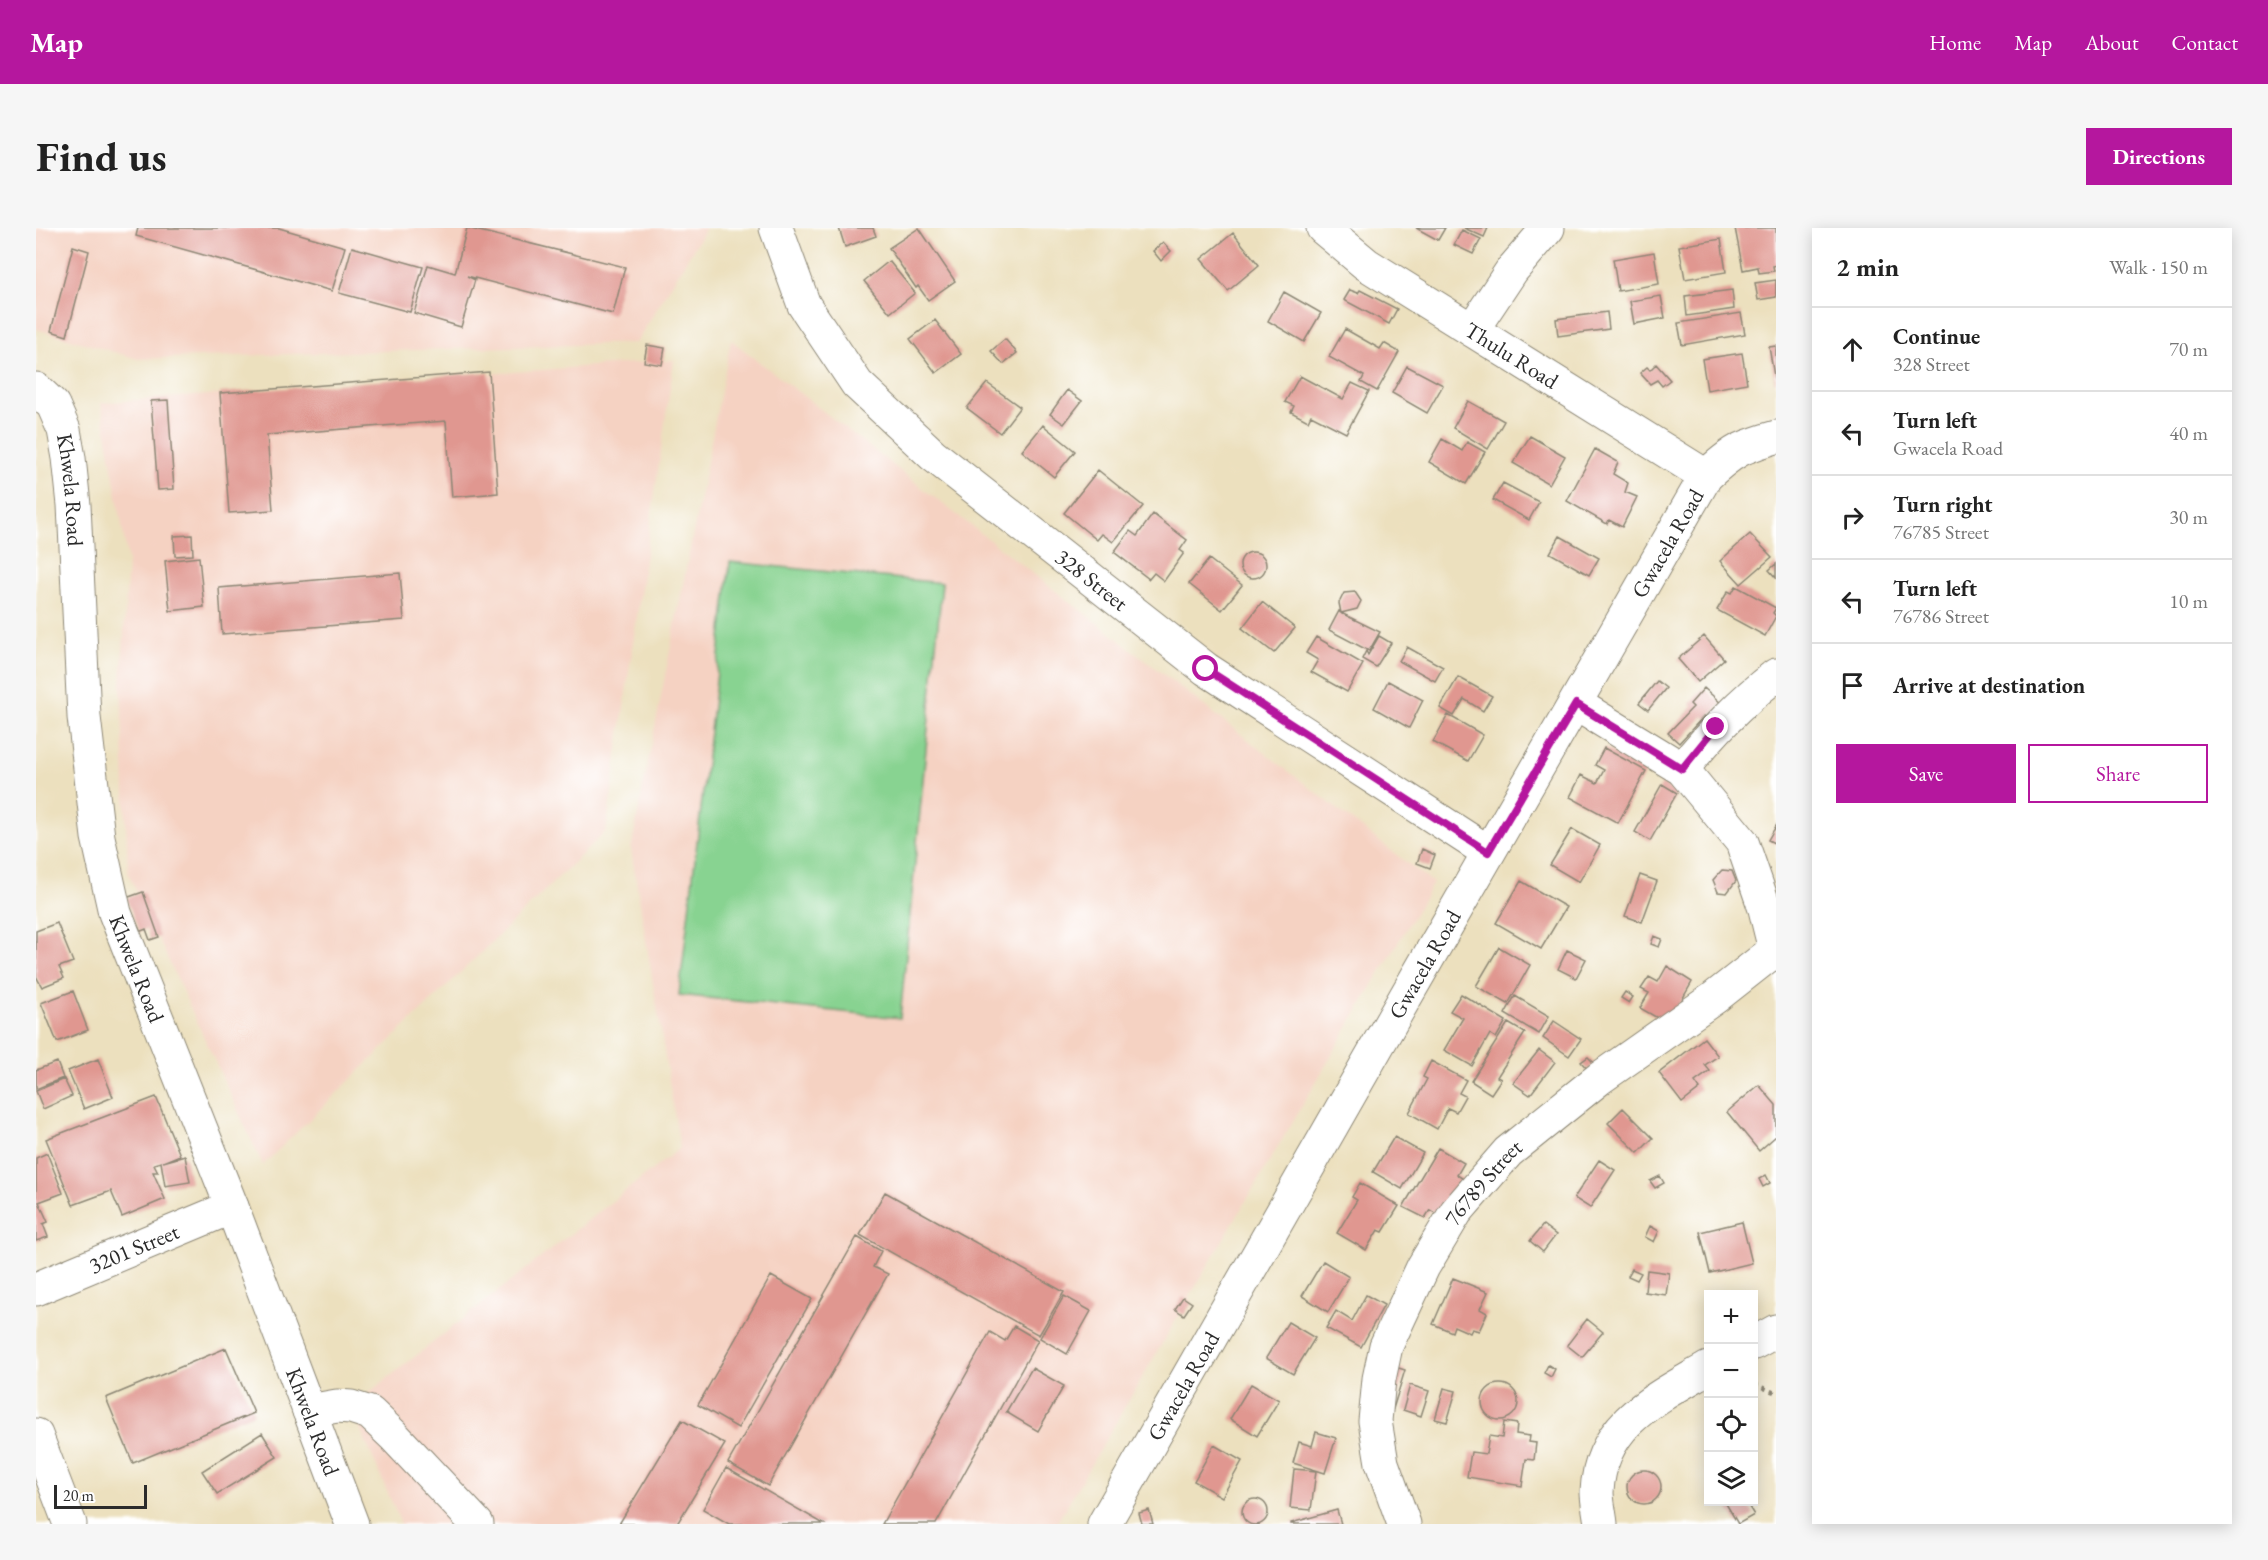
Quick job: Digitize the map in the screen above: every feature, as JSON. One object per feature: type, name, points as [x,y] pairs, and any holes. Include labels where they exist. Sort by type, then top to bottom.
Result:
[{"type":"street","name":"328 Street","points":[[776,228],[804,305],[857,384],[933,455],[1206,669],[1488,852]]},
{"type":"street","name":"Thulu Road","points":[[1323,228],[1366,264],[1706,476]]},
{"type":"street","points":[[1472,330],[1512,270],[1548,228]]},
{"type":"street","name":"Khwela Road","points":[[36,389],[53,405],[64,430],[69,458],[74,505],[84,717],[98,837],[115,914],[232,1207],[352,1524]]},
{"type":"street","name":"Gwacela Road","points":[[1113,1519],[1488,852],[1576,704],[1706,476],[1728,456],[1744,447],[1776,437]]},
{"type":"street","points":[[1682,769],[1716,727],[1754,691],[1776,675]]},
{"type":"street","points":[[1576,704],[1682,769],[1742,842],[1765,909],[1775,952]]},
{"type":"street","name":"76789 Street","points":[[1404,1524],[1382,1464],[1376,1421],[1379,1379],[1386,1346],[1423,1267],[1456,1212],[1508,1152],[1600,1078],[1775,952]]},
{"type":"street","name":"3201 Street","points":[[36,1289],[232,1207]]},
{"type":"street","points":[[1758,1341],[1776,1331]]},
{"type":"street","points":[[1601,1524],[1597,1492],[1604,1459],[1617,1433],[1642,1407],[1704,1370]]},
{"type":"street","points":[[309,1411],[337,1406],[351,1407],[370,1413],[477,1524]]},
{"type":"street","points":[[36,1435],[70,1524]]},
{"type":"path","points":[[1758,1386],[1776,1393]]},
{"type":"shaded area","points":[[36,228],[706,228],[636,343],[138,359],[36,329]]},
{"type":"shaded area","points":[[731,340],[1433,883],[1056,1524],[401,1524],[351,1407],[680,1148],[631,849]]},
{"type":"shaded area","points":[[674,360],[606,831],[263,1165],[128,873],[121,684],[128,561],[101,403]]},
{"type":"green space","points":[[730,562],[942,583],[900,1018],[679,995]]},
{"type":"building","points":[[138,228],[279,228],[345,247],[332,291],[136,236]]},
{"type":"building","points":[[467,228],[625,267],[613,314],[467,276],[475,280],[461,327],[414,313],[428,265],[455,273]]},
{"type":"building","points":[[839,228],[873,228],[876,236],[845,247]]},
{"type":"building","points":[[919,228],[955,281],[928,300],[918,286],[916,288],[889,248]]},
{"type":"building","points":[[1416,228],[1445,228],[1438,240]]},
{"type":"building","points":[[1464,228],[1488,228],[1484,237]]},
{"type":"building","points":[[1735,228],[1776,228],[1774,271],[1759,273],[1758,267],[1743,270]]},
{"type":"building","points":[[1462,230],[1481,239],[1473,254],[1454,245]]},
{"type":"building","points":[[1233,233],[1259,265],[1228,291],[1201,259]]},
{"type":"building","points":[[1721,239],[1726,272],[1685,279],[1679,246]]},
{"type":"building","points":[[1163,242],[1171,251],[1161,261],[1153,251]]},
{"type":"building","points":[[73,246],[89,251],[67,336],[51,331]]},
{"type":"building","points":[[352,247],[423,267],[410,312],[339,293]]},
{"type":"building","points":[[1654,252],[1659,284],[1618,291],[1613,259]]},
{"type":"building","points":[[889,261],[915,293],[890,313],[864,281]]},
{"type":"building","points":[[1776,280],[1776,297],[1758,300],[1755,283]]},
{"type":"building","points":[[1350,290],[1358,293],[1360,290],[1397,309],[1389,324],[1344,300]]},
{"type":"building","points":[[1732,290],[1734,309],[1687,316],[1685,296]]},
{"type":"building","points":[[1284,292],[1321,313],[1304,342],[1268,321]]},
{"type":"building","points":[[1661,296],[1665,318],[1634,324],[1630,301]]},
{"type":"building","points":[[1607,312],[1609,329],[1558,336],[1556,319]]},
{"type":"building","points":[[1741,313],[1745,334],[1682,345],[1678,323]]},
{"type":"building","points":[[935,320],[961,354],[936,373],[910,339]]},
{"type":"building","points":[[1345,329],[1380,349],[1384,343],[1399,352],[1377,391],[1361,382],[1364,376],[1329,357]]},
{"type":"building","points":[[1005,339],[1017,353],[1003,364],[991,351]]},
{"type":"building","points":[[647,345],[665,348],[662,365],[644,362]]},
{"type":"building","points":[[1776,346],[1776,382],[1775,382],[1769,347]]},
{"type":"building","points":[[1742,353],[1747,383],[1707,390],[1702,359]]},
{"type":"building","points":[[1656,364],[1670,380],[1662,386],[1657,380],[1650,384],[1640,373],[1647,367],[1650,370]]},
{"type":"building","points":[[1407,366],[1443,385],[1427,413],[1392,393]]},
{"type":"building","points":[[489,372],[498,493],[452,497],[446,421],[267,435],[273,510],[229,513],[220,393]]},
{"type":"building","points":[[1300,376],[1343,399],[1352,383],[1369,391],[1346,433],[1311,415],[1308,421],[1291,412],[1294,406],[1285,402]]},
{"type":"building","points":[[987,383],[1020,407],[1000,433],[967,408]]},
{"type":"building","points":[[1067,390],[1082,401],[1064,424],[1050,414]]},
{"type":"building","points":[[168,400],[174,489],[158,490],[151,401]]},
{"type":"building","points":[[1468,401],[1504,421],[1488,449],[1453,428]]},
{"type":"building","points":[[1043,425],[1075,451],[1054,477],[1022,451]]},
{"type":"building","points":[[1530,436],[1565,456],[1549,484],[1513,463]]},
{"type":"building","points":[[1442,439],[1462,451],[1467,442],[1485,452],[1466,484],[1429,462]]},
{"type":"building","points":[[1595,449],[1618,462],[1613,474],[1628,483],[1625,492],[1637,497],[1622,527],[1609,520],[1607,524],[1567,501]]},
{"type":"building","points":[[1098,470],[1143,506],[1113,542],[1102,534],[1097,540],[1064,513]]},
{"type":"building","points":[[1503,483],[1539,502],[1529,520],[1493,500]]},
{"type":"building","points":[[1153,514],[1187,540],[1180,550],[1184,553],[1164,581],[1154,573],[1149,579],[1114,552],[1130,531],[1137,536]]},
{"type":"building","points":[[1750,534],[1772,557],[1741,584],[1720,561]]},
{"type":"building","points":[[192,535],[193,555],[175,556],[174,536]]},
{"type":"building","points":[[1560,536],[1599,558],[1589,575],[1550,553]]},
{"type":"building","points":[[1253,552],[1263,555],[1266,565],[1263,575],[1253,578],[1243,575],[1240,565],[1243,555]]},
{"type":"building","points":[[199,557],[204,607],[170,611],[165,561]]},
{"type":"building","points":[[1209,559],[1242,585],[1222,610],[1189,584]]},
{"type":"building","points":[[1776,564],[1776,578],[1769,570]]},
{"type":"building","points":[[400,573],[404,620],[222,634],[219,588]]},
{"type":"building","points":[[1736,586],[1776,608],[1773,613],[1776,616],[1765,636],[1717,610],[1728,591],[1732,593]]},
{"type":"building","points":[[1355,592],[1361,601],[1357,609],[1341,613],[1339,603],[1344,593]]},
{"type":"building","points":[[1262,602],[1295,628],[1274,653],[1242,628]]},
{"type":"building","points":[[1339,611],[1380,632],[1369,651],[1329,630]]},
{"type":"building","points":[[1379,636],[1391,643],[1376,667],[1362,659],[1366,651],[1368,655]]},
{"type":"building","points":[[1704,636],[1724,659],[1698,682],[1678,659]]},
{"type":"building","points":[[1316,637],[1363,664],[1347,692],[1311,672],[1318,660],[1306,653]]},
{"type":"building","points":[[1407,647],[1443,667],[1435,681],[1399,661]]},
{"type":"building","points":[[1458,677],[1492,696],[1483,711],[1464,699],[1454,716],[1440,708]]},
{"type":"building","points":[[1388,681],[1423,700],[1409,728],[1374,708]]},
{"type":"building","points":[[1657,681],[1666,688],[1648,710],[1639,703]]},
{"type":"building","points":[[1704,688],[1722,704],[1707,719],[1704,716],[1679,743],[1668,733],[1693,707],[1690,704]]},
{"type":"building","points":[[1448,715],[1483,735],[1468,761],[1433,742]]},
{"type":"building","points":[[1604,748],[1646,771],[1618,823],[1570,797],[1581,775],[1597,783],[1604,770],[1595,765]]},
{"type":"building","points":[[1662,784],[1677,793],[1650,841],[1635,832]]},
{"type":"building","points":[[1776,826],[1776,844],[1768,840]]},
{"type":"building","points":[[1572,829],[1600,845],[1579,882],[1550,865]]},
{"type":"building","points":[[1422,849],[1435,855],[1430,868],[1417,863]]},
{"type":"building","points":[[1722,870],[1732,871],[1736,881],[1727,893],[1718,892],[1713,880]]},
{"type":"building","points":[[1640,875],[1657,881],[1642,922],[1625,916]]},
{"type":"building","points":[[1521,881],[1566,907],[1541,949],[1496,923]]},
{"type":"building","points":[[143,892],[159,937],[150,940],[146,929],[139,932],[126,898]]},
{"type":"building","points":[[57,923],[73,962],[59,967],[64,978],[42,987],[36,976],[36,931]]},
{"type":"building","points":[[1654,936],[1662,939],[1659,947],[1651,944]]},
{"type":"building","points":[[1499,947],[1530,965],[1508,1004],[1476,986]]},
{"type":"building","points":[[1567,950],[1586,959],[1576,978],[1558,969]]},
{"type":"building","points":[[1667,966],[1692,982],[1668,1024],[1640,1008],[1649,993],[1641,989],[1649,977],[1658,982]]},
{"type":"building","points":[[73,991],[88,1030],[57,1042],[41,1003]]},
{"type":"building","points":[[1625,992],[1633,997],[1629,1003],[1621,998]]},
{"type":"building","points":[[1461,994],[1506,1021],[1496,1038],[1490,1034],[1472,1066],[1444,1050],[1463,1018],[1450,1011]]},
{"type":"building","points":[[1515,996],[1549,1016],[1539,1034],[1505,1014]]},
{"type":"building","points":[[1554,1021],[1581,1039],[1569,1056],[1543,1038]]},
{"type":"building","points":[[1508,1023],[1525,1033],[1497,1077],[1501,1079],[1491,1094],[1471,1081]]},
{"type":"building","points":[[1704,1038],[1718,1056],[1705,1065],[1710,1071],[1695,1082],[1700,1089],[1682,1103],[1659,1073]]},
{"type":"building","points":[[1539,1050],[1555,1062],[1530,1095],[1513,1083]]},
{"type":"building","points":[[1588,1057],[1595,1064],[1588,1070],[1581,1062]]},
{"type":"building","points":[[98,1059],[113,1097],[84,1109],[68,1071]]},
{"type":"building","points":[[1431,1061],[1466,1080],[1459,1093],[1465,1096],[1456,1112],[1448,1108],[1437,1129],[1409,1113],[1427,1079],[1423,1077]]},
{"type":"building","points":[[57,1062],[63,1078],[36,1089],[36,1070]]},
{"type":"building","points":[[64,1079],[72,1096],[43,1109],[36,1091]]},
{"type":"building","points":[[1759,1085],[1776,1105],[1776,1136],[1759,1151],[1727,1112]]},
{"type":"building","points":[[156,1097],[180,1155],[163,1162],[185,1156],[190,1182],[165,1186],[161,1162],[154,1164],[158,1172],[153,1172],[165,1199],[122,1217],[111,1191],[73,1205],[46,1139]]},
{"type":"building","points":[[1623,1108],[1653,1138],[1638,1153],[1608,1123]]},
{"type":"building","points":[[1394,1137],[1423,1153],[1402,1189],[1373,1172]]},
{"type":"building","points":[[1438,1148],[1464,1163],[1457,1175],[1462,1178],[1440,1216],[1430,1210],[1425,1218],[1403,1207]]},
{"type":"building","points":[[47,1153],[63,1193],[39,1202],[48,1222],[43,1224],[48,1237],[36,1241],[36,1158]]},
{"type":"building","points":[[1599,1160],[1615,1170],[1590,1208],[1574,1198]]},
{"type":"building","points":[[1766,1175],[1770,1183],[1763,1187],[1759,1179]]},
{"type":"building","points":[[1660,1176],[1664,1183],[1655,1188],[1650,1181]]},
{"type":"building","points":[[1360,1183],[1399,1206],[1383,1232],[1378,1230],[1366,1250],[1337,1233],[1357,1200],[1352,1197]]},
{"type":"building","points":[[885,1192],[1064,1292],[1039,1335],[860,1235]]},
{"type":"building","points":[[1742,1222],[1752,1263],[1710,1273],[1700,1232]]},
{"type":"building","points":[[1543,1225],[1556,1235],[1543,1252],[1530,1241]]},
{"type":"building","points":[[1650,1226],[1659,1231],[1654,1242],[1645,1237]]},
{"type":"building","points":[[857,1237],[881,1251],[873,1267],[888,1274],[768,1486],[728,1463]]},
{"type":"building","points":[[1323,1261],[1349,1277],[1328,1312],[1302,1296]]},
{"type":"building","points":[[1632,1269],[1641,1273],[1637,1280],[1628,1276]]},
{"type":"building","points":[[1647,1270],[1669,1273],[1666,1295],[1645,1292]]},
{"type":"building","points":[[771,1276],[812,1299],[738,1428],[698,1405]]},
{"type":"building","points":[[1453,1278],[1488,1292],[1480,1309],[1487,1313],[1479,1331],[1472,1329],[1470,1333],[1454,1326],[1452,1332],[1433,1324]]},
{"type":"building","points":[[1366,1295],[1384,1305],[1361,1347],[1326,1328],[1336,1311],[1352,1321]]},
{"type":"building","points":[[1064,1296],[1091,1311],[1067,1354],[1040,1338]]},
{"type":"building","points":[[1183,1297],[1192,1303],[1184,1315],[1175,1309]]},
{"type":"building","points":[[1587,1319],[1603,1332],[1582,1357],[1567,1345]]},
{"type":"building","points":[[1288,1322],[1315,1338],[1293,1374],[1266,1358]]},
{"type":"building","points":[[1014,1326],[1038,1340],[936,1524],[882,1524],[990,1332],[1005,1341]]},
{"type":"building","points":[[226,1348],[254,1413],[133,1463],[106,1398]]},
{"type":"building","points":[[1389,1365],[1405,1370],[1393,1409],[1378,1405]]},
{"type":"building","points":[[1548,1365],[1555,1369],[1551,1377],[1544,1373]]},
{"type":"building","points":[[1032,1368],[1064,1386],[1038,1431],[1006,1412]]},
{"type":"building","points":[[1251,1384],[1279,1400],[1257,1436],[1230,1419]]},
{"type":"building","points":[[1500,1384],[1513,1389],[1518,1402],[1513,1415],[1500,1420],[1487,1415],[1482,1402],[1487,1389]]},
{"type":"building","points":[[1410,1385],[1429,1391],[1421,1416],[1403,1410]]},
{"type":"building","points":[[1444,1388],[1456,1391],[1447,1422],[1435,1419]]},
{"type":"building","points":[[682,1420],[725,1444],[677,1524],[619,1524]]},
{"type":"building","points":[[1504,1422],[1517,1424],[1516,1434],[1530,1436],[1529,1442],[1536,1443],[1534,1460],[1526,1459],[1522,1486],[1467,1477],[1471,1452],[1486,1454],[1489,1436],[1502,1438]]},
{"type":"building","points":[[1316,1432],[1336,1438],[1325,1473],[1293,1463],[1299,1442],[1312,1446]]},
{"type":"building","points":[[262,1433],[277,1457],[217,1494],[202,1471]]},
{"type":"building","points":[[1214,1445],[1242,1461],[1222,1497],[1194,1481]]},
{"type":"building","points":[[726,1468],[824,1524],[729,1524],[703,1509]]},
{"type":"building","points":[[1294,1469],[1316,1471],[1311,1510],[1290,1508]]},
{"type":"building","points":[[1644,1470],[1656,1475],[1661,1487],[1656,1499],[1644,1504],[1632,1499],[1627,1487],[1632,1475]]},
{"type":"building","points":[[1255,1499],[1264,1503],[1268,1512],[1264,1521],[1255,1525],[1246,1521],[1242,1512],[1246,1503]]},
{"type":"building","points":[[1727,1506],[1748,1506],[1754,1515],[1738,1524]]},
{"type":"building","points":[[1149,1510],[1153,1524],[1142,1524],[1139,1513]]},
{"type":"building","points":[[1337,1510],[1341,1524],[1291,1524],[1291,1523]]},
{"type":"route","points":[[1206,669],[1488,852],[1576,704],[1682,769],[1716,727]]}]
